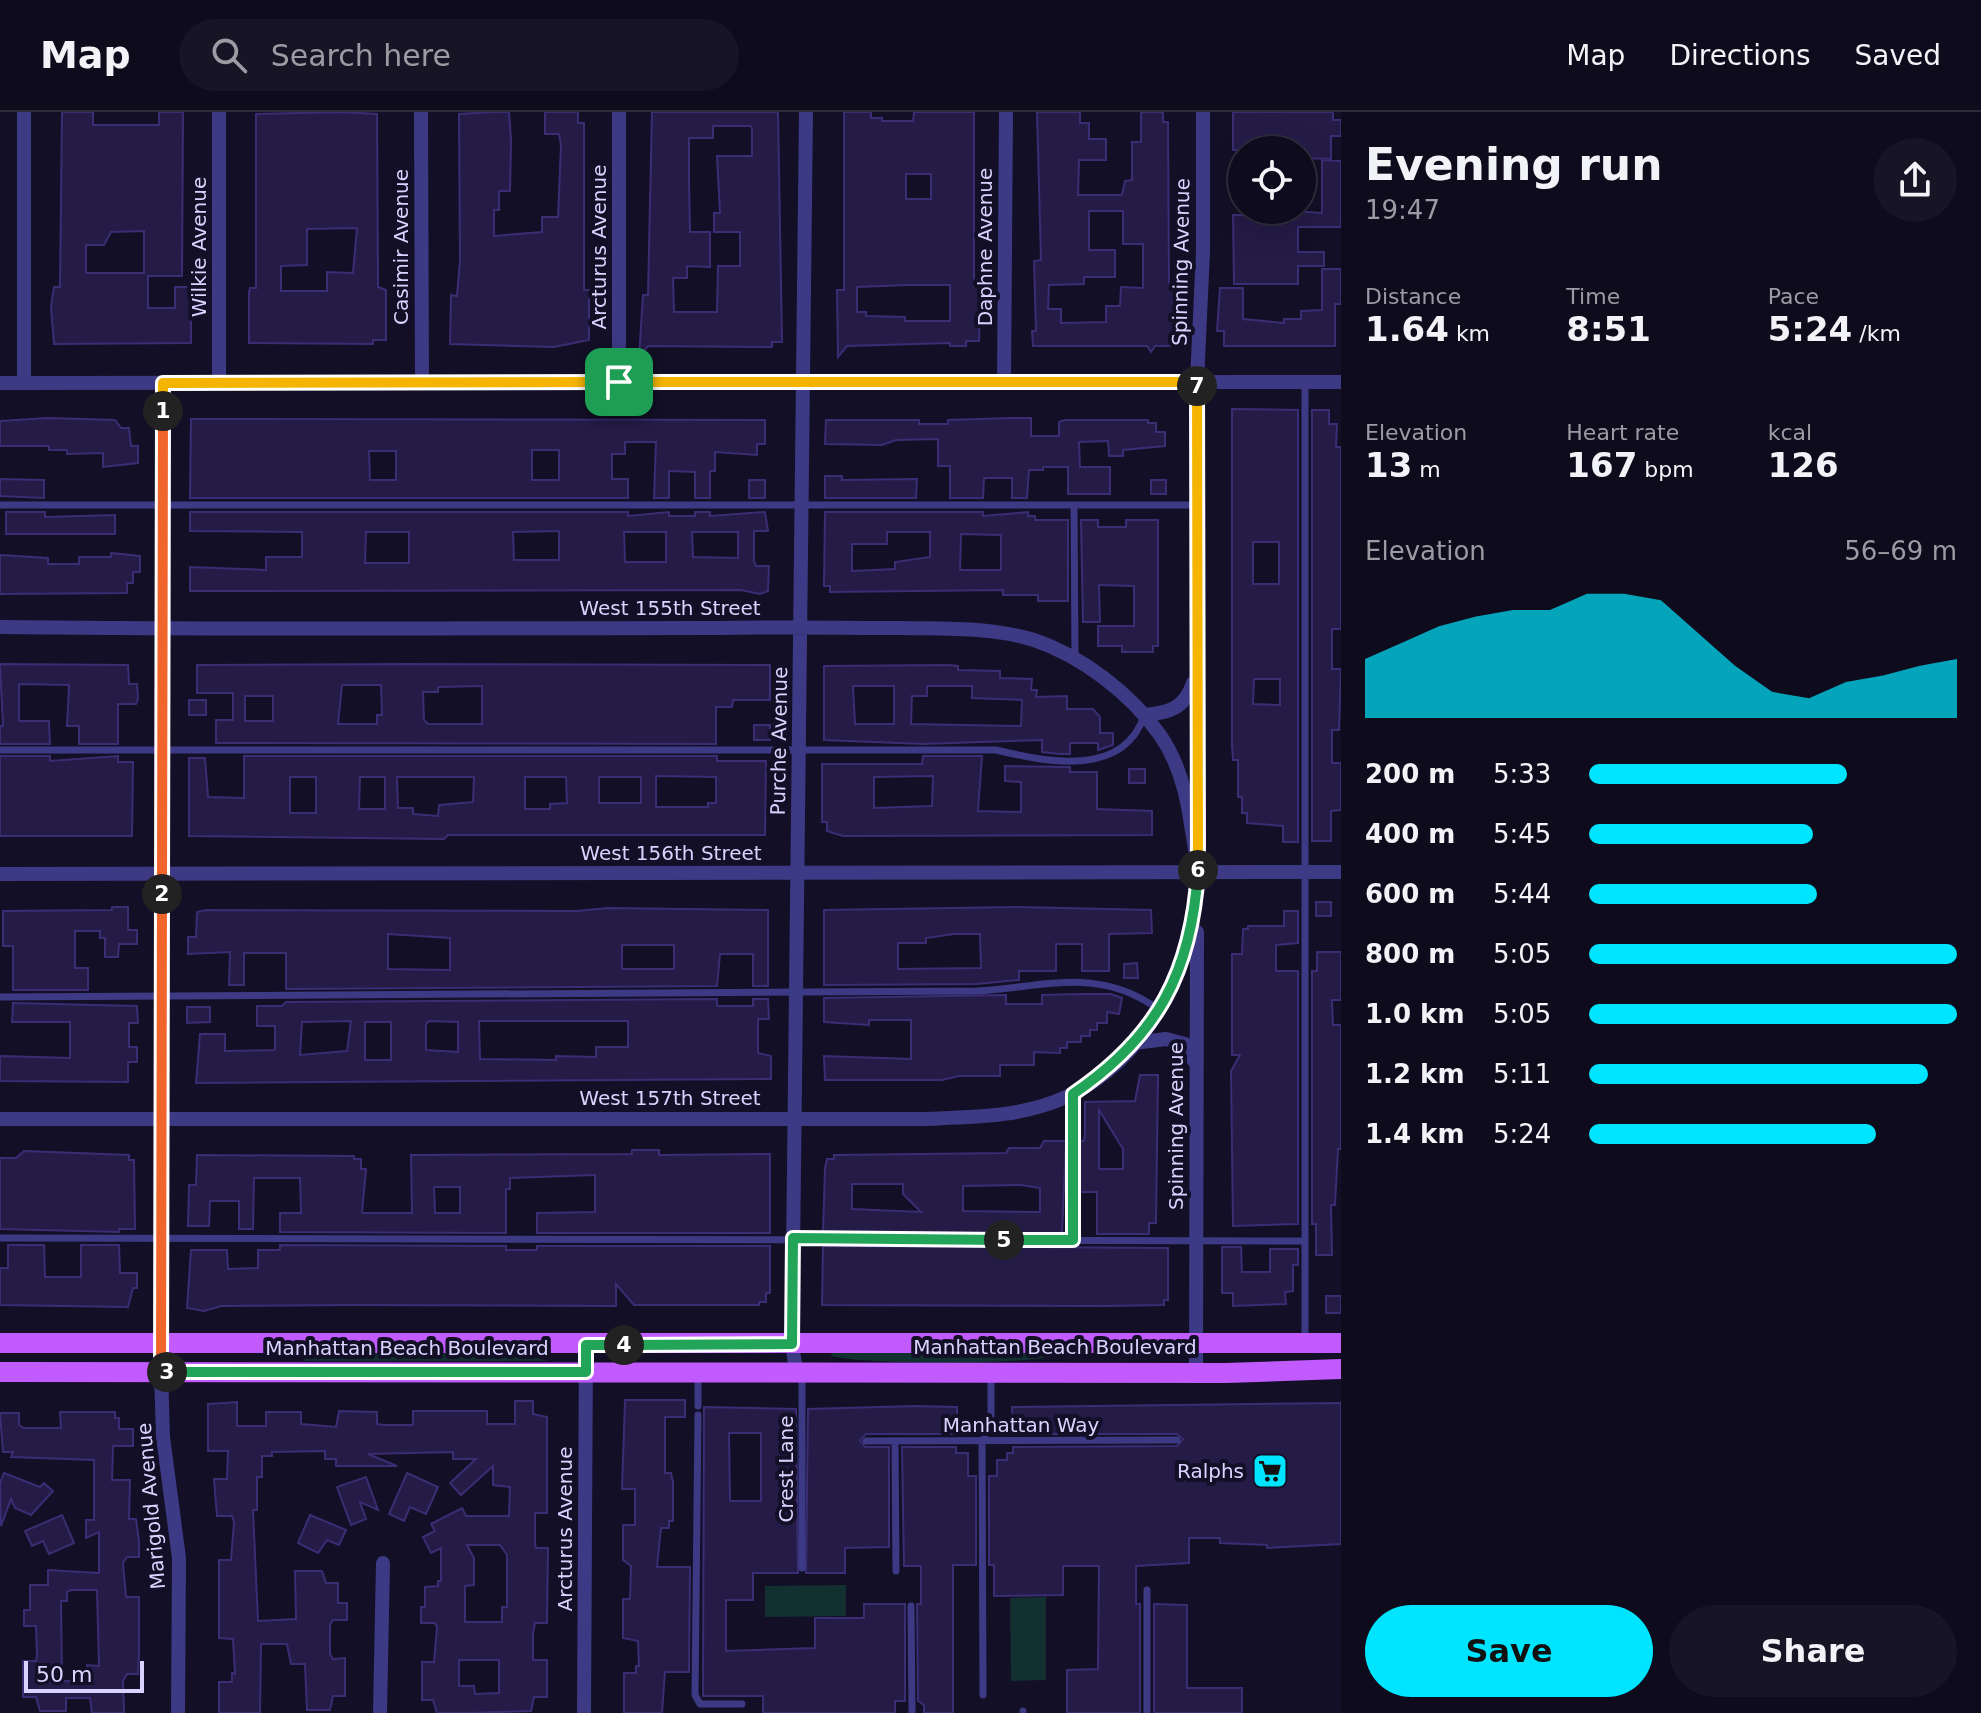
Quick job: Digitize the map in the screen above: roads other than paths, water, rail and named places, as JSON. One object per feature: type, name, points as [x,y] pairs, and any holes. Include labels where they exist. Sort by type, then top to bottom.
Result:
[{"type":"main road","name":"Manhattan Beach Boulevard","points":[[0,1343],[1341,1343]]},
{"type":"main road","name":"Manhattan Beach Boulevard","points":[[0,1372],[1196,1372],[1341,1369]]},
{"type":"street","points":[[24,112],[24,383]]},
{"type":"street","name":"Wilkie Avenue","points":[[219,112],[219,383]]},
{"type":"street","name":"Casimir Avenue","points":[[421,112],[422,382]]},
{"type":"street","name":"Arcturus Avenue","points":[[619,112],[619,382]]},
{"type":"street","name":"Purche Avenue","points":[[799,1370],[792,1344],[806,112]]},
{"type":"street","name":"Daphne Avenue","points":[[1004,382],[1006,112]]},
{"type":"street","name":"Spinning Avenue","points":[[1196,1372],[1197,382],[1203,251],[1203,112]]},
{"type":"street","points":[[0,383],[1341,382]]},
{"type":"street","name":"Marigold Avenue","points":[[163,383],[161,1372],[163,1437],[179,1558],[178,1713]]},
{"type":"street","name":"West 155th Street","points":[[0,627],[800,627],[963,629],[1002,633],[1034,641],[1075,662],[1127,696],[1144,715],[1175,761],[1188,799],[1198,874]]},
{"type":"street","points":[[1144,715],[1169,713],[1188,697],[1197,671]]},
{"type":"street","name":"West 156th Street","points":[[0,874],[1341,872]]},
{"type":"street","name":"West 157th Street","points":[[0,1119],[982,1117],[1017,1113],[1073,1094],[1098,1077],[1134,1043],[1159,1010],[1177,979],[1188,945],[1198,874]]},
{"type":"street","points":[[1134,1043],[1166,1039],[1185,1044],[1196,1064]]},
{"type":"street","name":"Arcturus Avenue","points":[[584,1713],[586,1345]]},
{"type":"street","points":[[380,1713],[383,1563]]},
{"type":"lane","points":[[1305,382],[1305,1342]]},
{"type":"lane","points":[[0,505],[1197,505]]},
{"type":"lane","points":[[1074,505],[1075,662]]},
{"type":"lane","points":[[0,750],[996,750],[1046,761],[1098,759],[1123,748],[1138,732],[1144,715]]},
{"type":"lane","points":[[0,997],[977,991],[1069,981],[1104,983],[1138,994],[1159,1010]]},
{"type":"lane","points":[[1073,1094],[1073,1240]]},
{"type":"lane","points":[[0,1238],[1305,1241]]},
{"type":"lane","points":[[698,1370],[695,1695],[700,1704],[742,1704]]},
{"type":"lane","name":"Crest Lane","points":[[799,1370],[802,1568]]},
{"type":"lane","points":[[983,1695],[982,1442],[991,1422],[991,1370]]},
{"type":"lane","name":"Manhattan Way","points":[[866,1441],[1177,1440]]},
{"type":"lane","points":[[895,1441],[896,1571]]},
{"type":"lane","points":[[1147,1590],[1147,1713]]},
{"type":"lane","points":[[911,1606],[912,1713]]},
{"type":"place","name":"Ralphs","points":[[1270,1471]]}]
